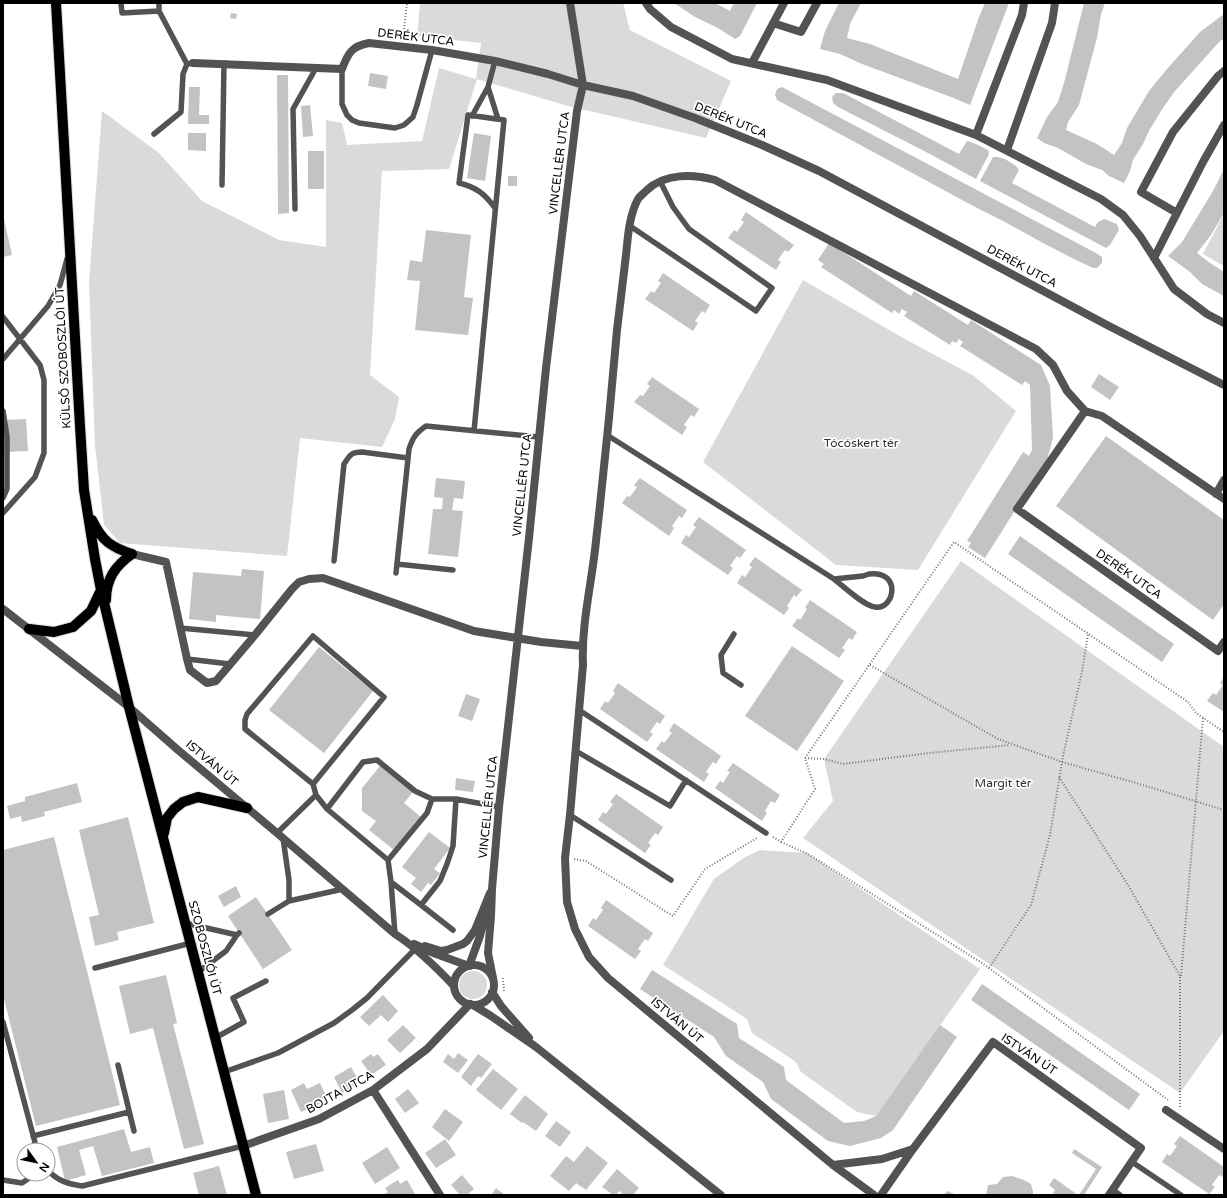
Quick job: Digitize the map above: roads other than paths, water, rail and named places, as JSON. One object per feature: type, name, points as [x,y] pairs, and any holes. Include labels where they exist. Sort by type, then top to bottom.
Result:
[{"type":"main road","name":"KÜLSŐ SZOBOSZLÓI ÚT","points":[[56,3],[84,490],[101,590],[129,707]]},
{"type":"main road","points":[[88,513],[95,527],[108,543],[119,550],[132,554]]},
{"type":"main road","points":[[106,612],[106,590],[110,580],[117,567],[132,554]]},
{"type":"main road","points":[[28,629],[54,632],[73,627],[91,611],[101,590]]},
{"type":"main road","name":"SZOBOSZLÓI ÚT","points":[[129,707],[256,1195]]},
{"type":"main road","points":[[164,842],[164,829],[167,818],[174,809],[183,802],[198,796],[247,808]]},
{"type":"street","points":[[570,3],[583,85]]},
{"type":"street","points":[[646,3],[650,9],[671,27],[732,59],[827,80],[976,135],[1101,199],[1123,215],[1140,236],[1174,289],[1207,314],[1224,323]]},
{"type":"street","points":[[752,63],[784,3]]},
{"type":"street","points":[[773,23],[801,32],[817,3]]},
{"type":"street","points":[[976,135],[1022,15],[1024,3]]},
{"type":"street","points":[[1007,150],[1052,23],[1055,3]]},
{"type":"street","name":"DERÉK UTCA","points":[[342,69],[346,58],[351,51],[360,45],[369,43],[432,50],[495,61],[548,74],[583,85],[633,96],[695,118],[762,145],[819,171],[1107,325],[1224,385]]},
{"type":"street","points":[[190,64],[224,63],[342,69]]},
{"type":"street","points":[[1177,213],[1141,192],[1173,132],[1218,76],[1224,71]]},
{"type":"street","name":"VINCELLÉR UTCA","points":[[493,978],[488,953],[499,807],[518,639],[546,361],[577,111],[583,85]]},
{"type":"street","points":[[1154,258],[1203,162],[1224,126]]},
{"type":"street","points":[[570,815],[583,665],[582,646],[596,543],[620,301],[630,226],[633,211],[639,198],[649,188],[660,181],[686,175],[715,180],[1036,349],[1052,365],[1067,391],[1085,411],[1102,416],[1224,499]]},
{"type":"street","name":"DERÉK UTCA","points":[[1085,411],[1018,509],[1221,653],[1224,642]]},
{"type":"street","points":[[1216,494],[1224,480]]},
{"type":"street","points":[[132,554],[166,562],[190,670],[207,683],[216,681],[292,589],[299,582],[309,579],[323,578],[474,630],[518,639],[582,646]]},
{"type":"street","name":"ISTVÁN ÚT","points":[[3,608],[129,707],[395,934],[436,954],[469,966]]},
{"type":"street","name":"ISTVÁN ÚT","points":[[570,815],[565,858],[567,902],[575,929],[589,957],[608,978],[833,1165],[874,1195]]},
{"type":"street","points":[[404,939],[441,951],[452,949],[463,944],[475,930],[492,889]]},
{"type":"street","name":"VINCELLÉR UTCA","points":[[469,966],[480,936],[492,889]]},
{"type":"street","name":"ISTVÁN ÚT","points":[[404,939],[454,986]]},
{"type":"street","points":[[476,965],[483,967],[493,978],[494,985],[492,992],[485,1001],[479,1004],[464,1002],[459,998],[454,986],[457,976],[464,968],[469,966],[476,965]]},
{"type":"street","points":[[492,992],[501,1006],[536,1047]]},
{"type":"street","points":[[472,1004],[536,1047],[721,1195]]},
{"type":"street","name":"BOJTA UTCA","points":[[243,1146],[319,1119],[373,1090],[427,1049],[472,1004]]},
{"type":"street","name":"ISTVÁN ÚT","points":[[913,1149],[992,1042],[1141,1148],[1111,1192]]},
{"type":"street","points":[[373,1090],[440,1195]]},
{"type":"street","points":[[1166,1110],[1224,1149]]},
{"type":"street","points":[[833,1165],[882,1159],[913,1149]]},
{"type":"street","points":[[881,1195],[913,1149]]},
{"type":"lane","points":[[121,3],[122,13],[159,11]]},
{"type":"lane","points":[[154,134],[181,112],[183,74],[190,64],[159,11],[159,3]]},
{"type":"lane","points":[[342,69],[342,104],[347,115],[352,120],[359,123],[395,128],[404,125],[413,117],[432,50]]},
{"type":"lane","points":[[472,116],[488,87],[495,61]]},
{"type":"lane","points":[[222,185],[224,63]]},
{"type":"lane","points":[[295,209],[293,109],[316,68]]},
{"type":"lane","points":[[488,87],[498,119]]},
{"type":"lane","points":[[474,431],[504,120],[468,115],[459,183],[470,186],[487,197],[495,208]]},
{"type":"lane","points":[[630,226],[756,311],[772,288],[690,229],[673,207],[660,181]]},
{"type":"lane","points":[[3,359],[48,306],[60,285],[70,249]]},
{"type":"lane","points":[[3,317],[40,365],[44,380],[44,454],[35,477],[3,513]]},
{"type":"lane","points":[[3,411],[7,437],[7,490],[3,498]]},
{"type":"lane","points":[[396,573],[408,458],[411,442],[416,433],[426,426],[539,437]]},
{"type":"lane","points":[[607,435],[834,579],[858,598],[871,606],[876,608],[883,606],[887,603],[892,592],[889,580],[880,574],[834,579]]},
{"type":"lane","points":[[334,561],[344,464],[349,455],[356,452],[362,452],[408,458]]},
{"type":"lane","points":[[396,564],[453,570]]},
{"type":"lane","points":[[180,628],[255,635]]},
{"type":"lane","points":[[734,634],[721,655],[723,673],[741,684]]},
{"type":"lane","points":[[312,784],[384,697],[313,636],[247,714],[245,729],[312,784],[316,795],[327,809],[388,860],[395,934]]},
{"type":"lane","points":[[187,659],[230,664]]},
{"type":"lane","points":[[579,710],[766,833]]},
{"type":"lane","points":[[576,750],[670,806],[686,780]]},
{"type":"lane","points":[[327,809],[363,762],[377,760],[415,791],[432,799],[456,799],[499,807]]},
{"type":"lane","points":[[288,901],[289,880],[280,835],[316,795]]},
{"type":"lane","points":[[388,860],[427,813],[432,799]]},
{"type":"lane","points":[[421,905],[440,881],[453,846],[456,799]]},
{"type":"lane","points":[[570,815],[671,880]]},
{"type":"lane","points":[[391,882],[453,930]]},
{"type":"lane","points":[[268,914],[288,901],[343,890]]},
{"type":"lane","points":[[185,923],[238,934],[226,951],[198,972]]},
{"type":"lane","points":[[95,968],[190,943]]},
{"type":"lane","points":[[224,1072],[278,1053],[334,1023],[366,998],[415,948]]},
{"type":"lane","points":[[215,1038],[244,1022],[233,998],[266,981]]},
{"type":"lane","points":[[3,1022],[35,1142]]},
{"type":"lane","points":[[118,1065],[134,1131]]},
{"type":"lane","points":[[34,1136],[129,1112]]},
{"type":"lane","points":[[56,1177],[67,1184],[82,1186],[243,1146]]},
{"type":"lane","points":[[1132,1162],[1181,1195]]},
{"type":"lane","points":[[3,1180],[24,1182]]},
{"type":"lane","points":[[1111,1192],[1120,1195]]},
{"type":"park label","name":"Tócóskert tér","points":[[861,443]]},
{"type":"park label","name":"Margit tér","points":[[1003,783]]}]
